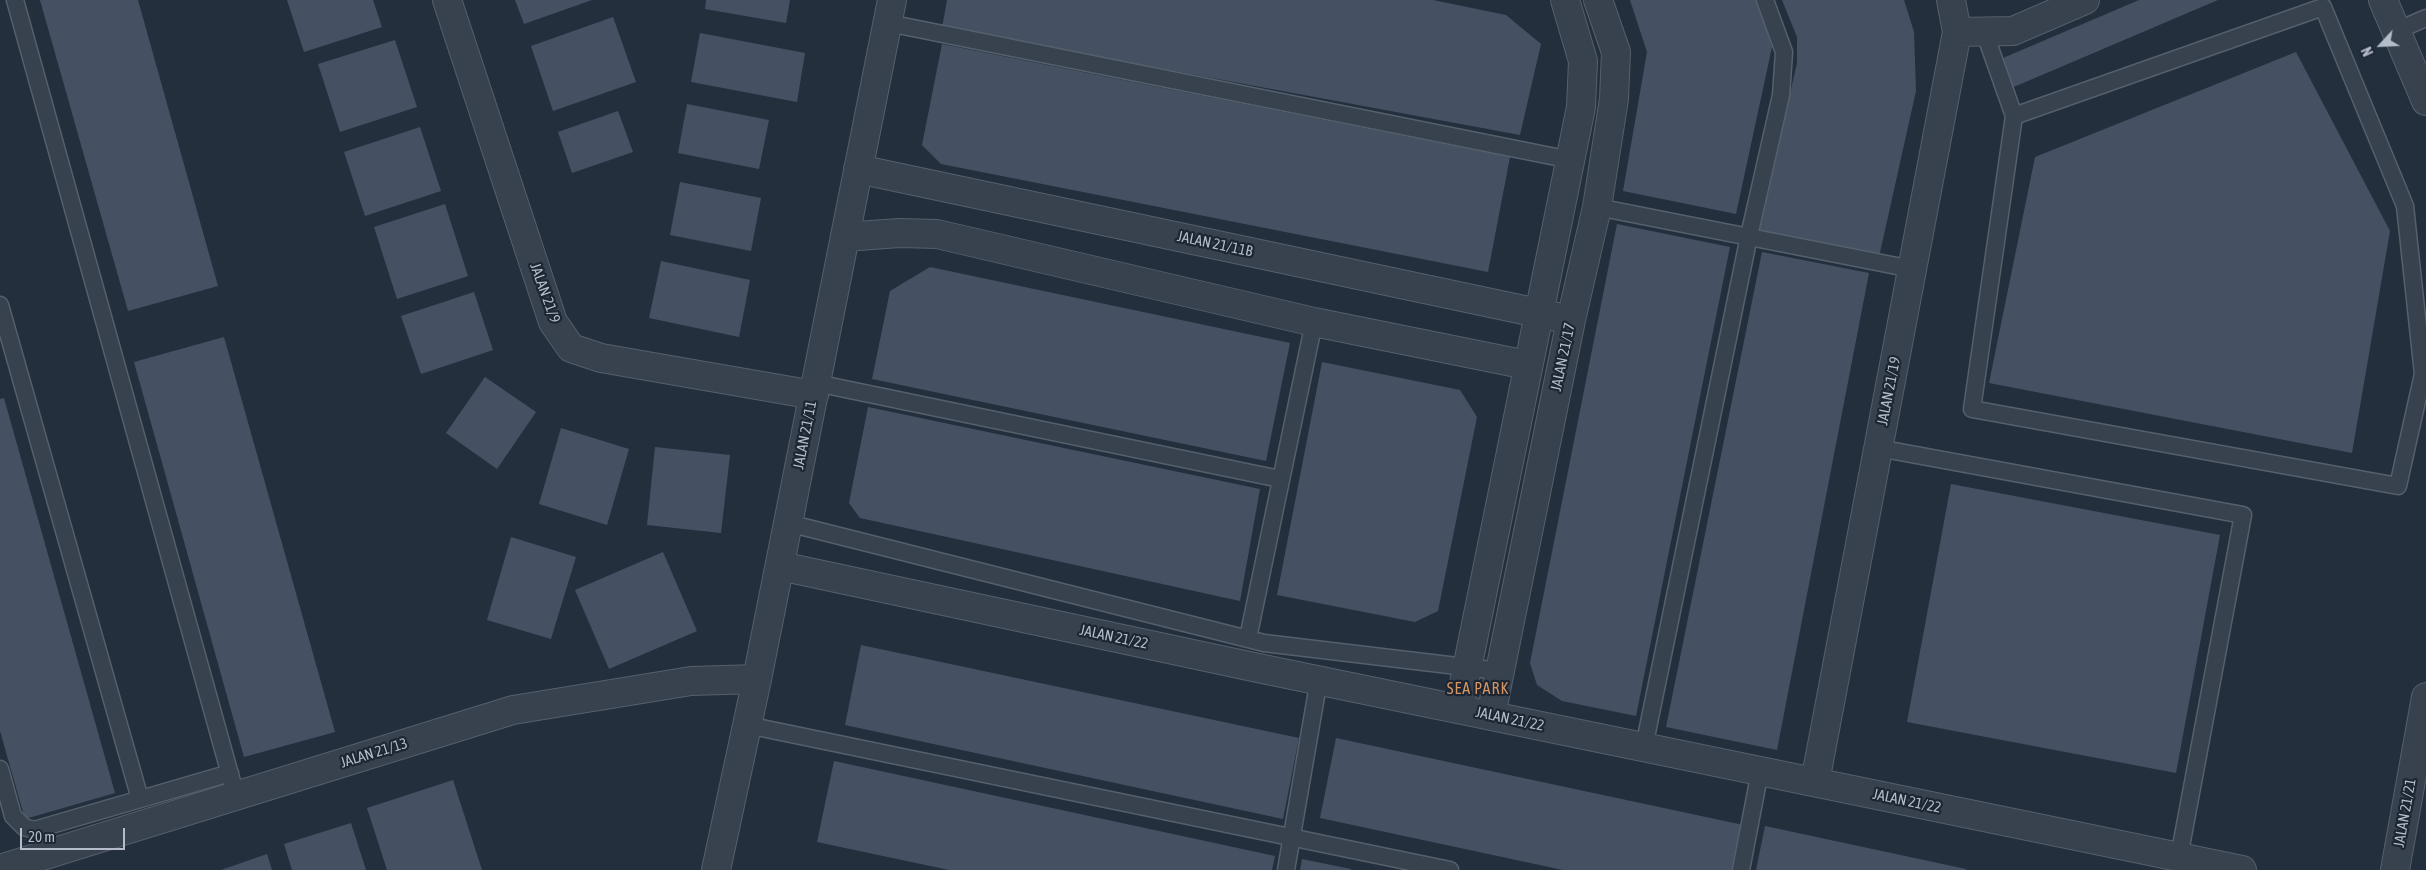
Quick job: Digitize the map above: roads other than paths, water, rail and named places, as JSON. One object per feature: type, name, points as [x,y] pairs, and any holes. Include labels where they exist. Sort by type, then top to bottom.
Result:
[{"type":"street","name":"JALAN 21/9","points":[[447,0],[553,322],[571,348],[601,358],[815,389]]},
{"type":"street","points":[[1459,708],[1581,107],[1583,61],[1565,0]]},
{"type":"street","name":"JALAN 21/17","points":[[1491,715],[1571,320],[1597,207],[1614,99],[1616,52],[1598,0]]},
{"type":"street","name":"JALAN 21/19","points":[[1815,782],[1957,32],[1951,0]]},
{"type":"street","points":[[1957,32],[2013,31],[2085,0]]},
{"type":"street","points":[[2383,0],[2426,101]]},
{"type":"street","name":"JALAN 21/11","points":[[716,870],[780,566],[890,11]]},
{"type":"street","name":"JALAN 21/11B","points":[[858,169],[1571,320]]},
{"type":"street","points":[[845,237],[899,232],[937,234],[1314,322],[1527,366]]},
{"type":"street","name":"JALAN 21/22","points":[[780,566],[1261,655],[1320,679],[2236,869]]},
{"type":"street","name":"JALAN 21/13","points":[[0,869],[233,784],[512,710],[691,681],[757,679]]},
{"type":"street","name":"JALAN 21/21","points":[[2395,870],[2426,697]]},
{"type":"lane","points":[[0,769],[13,816],[24,827],[34,830],[140,799],[233,784],[15,0]]},
{"type":"lane","points":[[1644,746],[1749,236],[1782,87],[1784,52],[1765,0]]},
{"type":"lane","points":[[1984,31],[2014,116],[1972,409],[2398,486],[2423,374],[2405,206],[2323,7],[2014,116]]},
{"type":"lane","points":[[890,11],[1571,160]]},
{"type":"lane","points":[[2396,31],[2426,18]]},
{"type":"lane","points":[[1597,207],[1912,269]]},
{"type":"lane","points":[[0,305],[140,799]]},
{"type":"lane","points":[[1248,638],[1314,322]]},
{"type":"lane","points":[[815,389],[1280,479]]},
{"type":"lane","points":[[1878,448],[2243,515],[2179,857]]},
{"type":"lane","points":[[788,523],[1248,638],[1261,655],[1467,666],[1499,671]]},
{"type":"lane","points":[[1286,870],[1320,679]]},
{"type":"lane","points":[[747,725],[1450,870]]},
{"type":"lane","points":[[1740,870],[1760,770]]},
{"type":"district","name":"SEA PARK","points":[[1478,689]]}]
